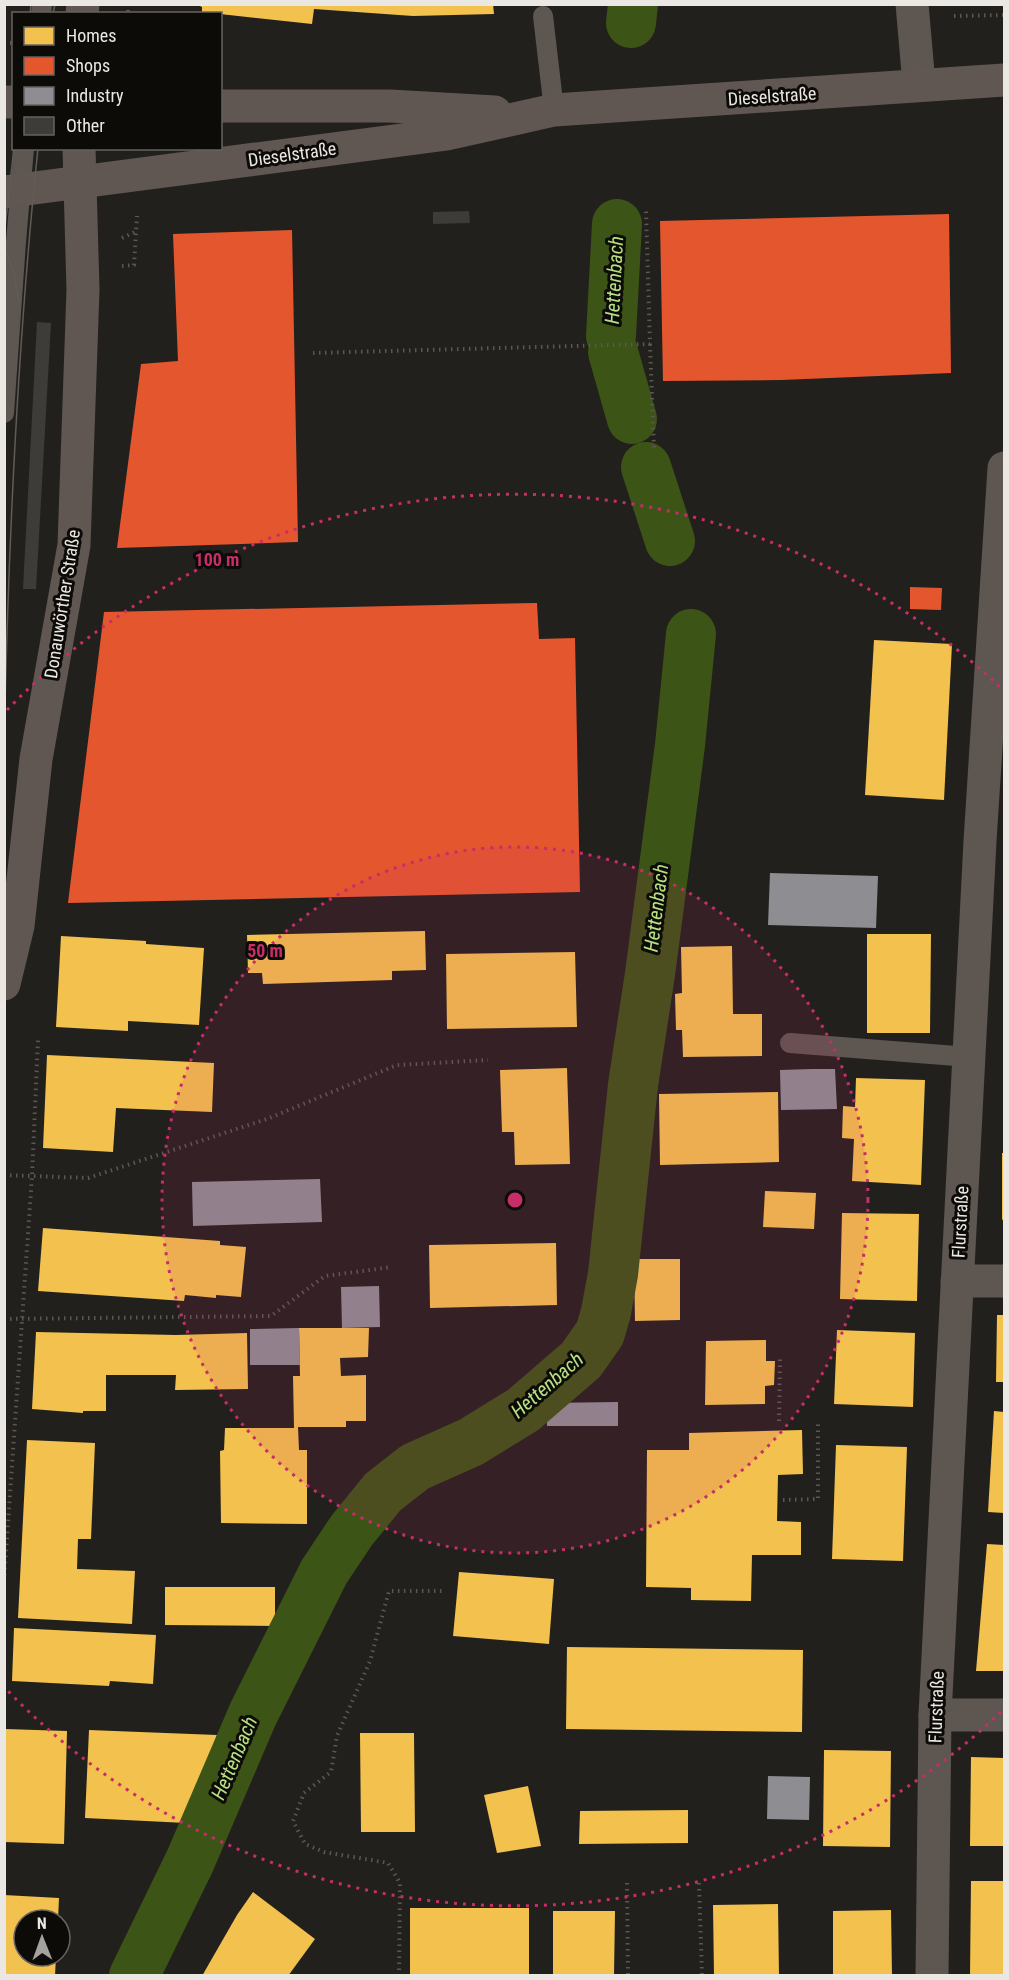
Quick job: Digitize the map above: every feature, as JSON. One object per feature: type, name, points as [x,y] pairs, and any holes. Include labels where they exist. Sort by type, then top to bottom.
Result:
[{"type":"main road","name":"Dieselstraße","points":[[222,106],[390,106],[546,112],[919,84],[1005,80]]},
{"type":"main road","name":"Dieselstraße","points":[[10,188],[80,182],[447,134],[546,112]]},
{"type":"main road","name":"Donauwörther Straße","points":[[4,984],[18,926],[36,759],[74,545],[83,290],[79,150]]},
{"type":"street","points":[[912,12],[919,84]]},
{"type":"street","name":"Flurstraße","points":[[932,1976],[935,1715],[969,1057],[992,841],[1005,468]]},
{"type":"street","points":[[957,1281],[1005,1281]]},
{"type":"street","points":[[935,1715],[1005,1715]]},
{"type":"lane","points":[[543,16],[546,112]]},
{"type":"lane","points":[[4,412],[10,188],[23,150]]},
{"type":"lane","points":[[790,1043],[969,1057]]},
{"type":"path","points":[[912,12],[951,16],[1005,15]]},
{"type":"path","points":[[646,211],[654,448]]},
{"type":"path","points":[[313,353],[650,344]]},
{"type":"path","points":[[4,1581],[32,1176],[38,1040]]},
{"type":"path","points":[[4,1175],[88,1178],[267,1119],[397,1065],[488,1060]]},
{"type":"path","points":[[4,1319],[271,1316],[325,1276],[392,1267]]},
{"type":"path","points":[[779,1421],[780,1358]]},
{"type":"path","points":[[783,1500],[818,1499],[819,1421]]},
{"type":"path","points":[[399,1976],[400,1883],[388,1863],[324,1852],[305,1844],[293,1821],[304,1793],[331,1772],[338,1736],[370,1661],[389,1591],[443,1592]]},
{"type":"path","points":[[627,1883],[628,1976]]},
{"type":"path","points":[[699,1883],[702,1976]]},
{"type":"building: Homes","points":[[196,4],[493,4],[494,14],[413,16],[314,9],[312,24],[222,14],[222,12],[202,12],[202,7]]},
{"type":"building: Homes","points":[[874,640],[952,644],[944,800],[865,795]]},
{"type":"building: Homes","points":[[425,931],[426,970],[392,971],[392,980],[263,984],[262,973],[248,973],[247,935]]},
{"type":"building: Homes","points":[[867,934],[931,934],[930,1033],[867,1033]]},
{"type":"building: Homes","points":[[61,936],[146,941],[146,944],[204,948],[199,1025],[128,1021],[128,1031],[56,1027]]},
{"type":"building: Homes","points":[[732,946],[733,1014],[762,1014],[762,1056],[683,1057],[682,1030],[676,1030],[675,994],[682,993],[681,947]]},
{"type":"building: Homes","points":[[575,952],[577,1027],[447,1029],[446,954]]},
{"type":"building: Homes","points":[[47,1055],[214,1063],[212,1112],[116,1108],[113,1152],[43,1148]]},
{"type":"building: Homes","points":[[567,1068],[570,1164],[515,1165],[514,1132],[502,1132],[500,1070]]},
{"type":"building: Homes","points":[[856,1078],[925,1080],[921,1185],[852,1181],[854,1139],[842,1138],[843,1106],[855,1107]]},
{"type":"building: Homes","points":[[778,1092],[779,1162],[660,1165],[659,1094]]},
{"type":"building: Homes","points":[[1002,1153],[1004,1153],[1004,1222],[1002,1219]]},
{"type":"building: Homes","points":[[765,1191],[816,1193],[814,1229],[763,1227]]},
{"type":"building: Homes","points":[[842,1213],[919,1214],[917,1301],[840,1299]]},
{"type":"building: Homes","points":[[43,1228],[220,1241],[220,1245],[246,1247],[241,1297],[216,1295],[216,1298],[185,1295],[184,1301],[38,1291]]},
{"type":"building: Homes","points":[[556,1243],[557,1305],[430,1308],[429,1245]]},
{"type":"building: Homes","points":[[634,1259],[680,1259],[680,1320],[635,1321]]},
{"type":"building: Homes","points":[[997,1315],[1004,1315],[1004,1382],[996,1382]]},
{"type":"building: Homes","points":[[299,1328],[369,1328],[368,1357],[340,1358],[341,1376],[366,1375],[366,1421],[346,1421],[346,1427],[298,1427],[299,1450],[307,1450],[307,1524],[221,1523],[220,1451],[224,1450],[225,1428],[294,1428],[293,1376],[300,1376]]},
{"type":"building: Homes","points":[[837,1330],[915,1333],[913,1407],[834,1404]]},
{"type":"building: Homes","points":[[36,1332],[176,1335],[247,1333],[248,1389],[175,1390],[176,1375],[106,1375],[106,1411],[83,1411],[83,1413],[32,1409]]},
{"type":"building: Homes","points":[[766,1340],[766,1361],[775,1361],[774,1385],[765,1386],[765,1404],[705,1405],[706,1341]]},
{"type":"building: Homes","points":[[994,1411],[1004,1412],[1004,1513],[988,1512]]},
{"type":"building: Homes","points":[[802,1430],[803,1474],[778,1475],[777,1521],[801,1522],[801,1555],[752,1555],[751,1601],[691,1600],[691,1588],[646,1587],[647,1450],[689,1450],[689,1433]]},
{"type":"building: Homes","points":[[27,1440],[95,1443],[91,1539],[78,1539],[77,1569],[135,1571],[132,1624],[18,1618]]},
{"type":"building: Homes","points":[[836,1445],[907,1447],[903,1561],[832,1559]]},
{"type":"building: Homes","points":[[987,1544],[1004,1545],[1004,1671],[976,1671]]},
{"type":"building: Homes","points":[[459,1572],[554,1579],[549,1644],[453,1636]]},
{"type":"building: Homes","points":[[165,1587],[275,1587],[275,1626],[165,1625]]},
{"type":"building: Homes","points":[[14,1628],[156,1635],[153,1684],[110,1681],[109,1686],[12,1681]]},
{"type":"building: Homes","points":[[567,1647],[803,1650],[802,1732],[566,1729]]},
{"type":"building: Homes","points":[[5,1729],[67,1731],[64,1844],[4,1842]]},
{"type":"building: Homes","points":[[89,1730],[217,1735],[186,1823],[85,1818]]},
{"type":"building: Homes","points":[[360,1733],[414,1733],[415,1832],[361,1832]]},
{"type":"building: Homes","points":[[824,1750],[891,1751],[890,1847],[823,1846]]},
{"type":"building: Homes","points":[[971,1757],[1004,1758],[1004,1846],[970,1846]]},
{"type":"building: Homes","points":[[528,1786],[541,1846],[497,1853],[484,1795]]},
{"type":"building: Homes","points":[[688,1810],[688,1843],[579,1844],[580,1811]]},
{"type":"building: Homes","points":[[971,1881],[1004,1881],[1004,1976],[970,1976]]},
{"type":"building: Homes","points":[[253,1892],[315,1939],[288,1976],[202,1976],[237,1915]]},
{"type":"building: Homes","points":[[4,1895],[59,1898],[59,1908],[12,1908],[12,1968],[55,1968],[55,1976],[4,1976]]},
{"type":"building: Homes","points":[[778,1904],[779,1976],[714,1976],[713,1905]]},
{"type":"building: Homes","points":[[410,1908],[529,1908],[529,1976],[410,1976]]},
{"type":"building: Homes","points":[[891,1910],[892,1976],[833,1976],[833,1911]]},
{"type":"building: Homes","points":[[553,1911],[615,1911],[614,1976],[553,1976]]},
{"type":"building: Shops","points":[[949,214],[951,373],[781,380],[663,381],[660,221]]},
{"type":"building: Shops","points":[[292,230],[298,542],[117,548],[141,364],[178,361],[173,234]]},
{"type":"building: Shops","points":[[910,587],[942,588],[941,610],[910,609]]},
{"type":"building: Shops","points":[[537,603],[539,639],[575,638],[580,892],[68,903],[104,612]]},
{"type":"building: Industry","points":[[770,873],[878,876],[876,928],[768,925]]},
{"type":"building: Industry","points":[[835,1069],[837,1109],[781,1110],[780,1070]]},
{"type":"building: Industry","points":[[320,1179],[322,1222],[193,1226],[192,1182]]},
{"type":"building: Industry","points":[[379,1286],[380,1327],[342,1328],[341,1287]]},
{"type":"building: Industry","points":[[299,1328],[300,1365],[250,1365],[250,1329]]},
{"type":"building: Industry","points":[[618,1402],[618,1426],[547,1426],[546,1403]]},
{"type":"building: Industry","points":[[768,1776],[810,1777],[809,1820],[767,1819]]},
{"type":"building: Other","points":[[469,211],[470,223],[433,224],[433,212]]},
{"type":"building: Other","points":[[37,322],[51,323],[36,589],[23,589]]},
{"type":"waterway","name":"Hettenbach","points":[[631,23],[633,4]]},
{"type":"waterway","name":"Hettenbach","points":[[611,336],[617,224]]},
{"type":"waterway","name":"Hettenbach","points":[[613,352],[632,419]]},
{"type":"waterway","name":"Hettenbach","points":[[646,467],[670,541]]},
{"type":"waterway","name":"Hettenbach","points":[[134,1976],[190,1861],[253,1714],[324,1572],[352,1530],[383,1492],[415,1467],[471,1442],[523,1410],[581,1360],[600,1333],[613,1274],[633,1085],[680,745],[691,634]]},
{"type":"tram line","points":[[30,12],[31,4]]},
{"type":"tram line","points":[[53,12],[55,4]]},
{"type":"tram line","points":[[4,237],[14,150]]},
{"type":"tram line","points":[[4,750],[15,449],[24,298],[38,150]]},
{"type":"tram line","points":[[4,246],[14,273],[19,302]]}]
